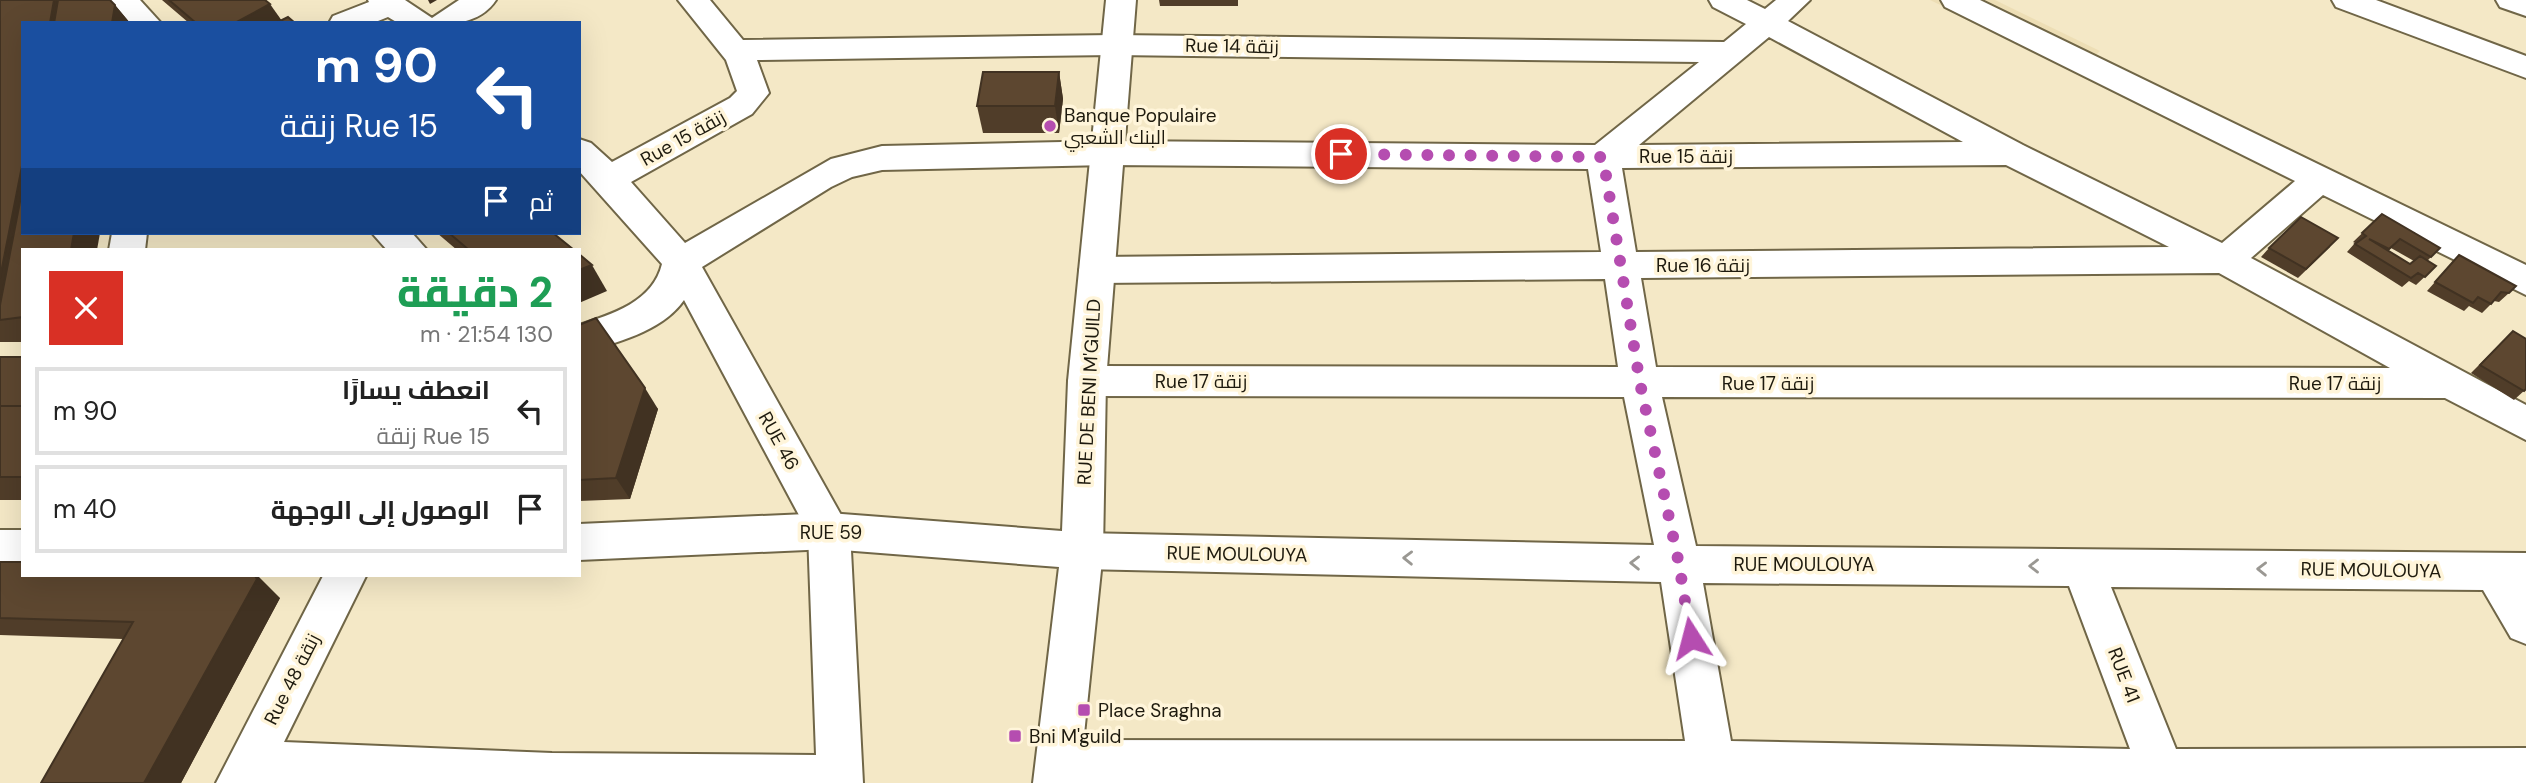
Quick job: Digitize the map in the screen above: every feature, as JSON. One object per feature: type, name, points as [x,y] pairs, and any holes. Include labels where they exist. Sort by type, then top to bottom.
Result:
[{"type":"street","points":[[122,0],[144,21]]},
{"type":"street","points":[[447,21],[481,0]]},
{"type":"street","points":[[692,0],[734,50]]},
{"type":"street","name":"RUE DE BENI M'GUILD","points":[[1057,772],[1082,551],[1087,381],[1108,153],[1114,45],[1121,0]]},
{"type":"street","points":[[1724,0],[2011,153],[2225,260],[2526,424]]},
{"type":"street","points":[[1713,773],[1679,564],[1640,383],[1623,265],[1603,157],[1795,0]]},
{"type":"street","points":[[1956,0],[2526,281]]},
{"type":"street","points":[[2347,0],[2392,8],[2526,68]]},
{"type":"street","points":[[2511,0],[2526,6]]},
{"type":"street","points":[[348,21],[386,3],[417,21]]},
{"type":"street","name":"Rue 14 زنقة","points":[[734,50],[1114,45],[1731,52]]},
{"type":"street","name":"Rue 15 زنقة","points":[[609,179],[741,106],[753,93],[751,77],[734,50]]},
{"type":"street","name":"RUE 46","points":[[581,153],[609,179],[681,262],[829,531],[840,781]]},
{"type":"street","points":[[581,339],[616,327],[660,301],[674,285],[681,262],[843,167],[882,158],[1108,153]]},
{"type":"street","name":"Rue 15 زنقة","points":[[1108,153],[1603,157],[2011,153]]},
{"type":"street","points":[[2225,260],[2319,179]]},
{"type":"street","points":[[392,235],[407,248]]},
{"type":"street","name":"Rue 16 زنقة","points":[[1097,270],[2225,260]]},
{"type":"street","name":"Rue 17 زنقة","points":[[1087,381],[2449,383]]},
{"type":"street","name":"RUE 59","points":[[581,542],[829,531],[1082,551]]},
{"type":"street","points":[[0,548],[21,548]]},
{"type":"street","name":"RUE MOULOUYA","points":[[1082,551],[1679,564],[2510,572]]},
{"type":"street","name":"RUE 41","points":[[2082,566],[2164,777]]},
{"type":"street","points":[[2510,572],[2526,624]]},
{"type":"street","name":"Rue 48 زنقة","points":[[244,773],[344,577]]},
{"type":"street","points":[[1057,772],[2164,777],[2526,769]]},
{"type":"street","points":[[244,773],[550,780],[840,781]]},
{"type":"shaded area","points":[[1930,0],[1995,0],[2100,51],[2079,72]]},
{"type":"building","points":[[0,0],[54,0],[50,21],[21,21],[21,171],[0,278]]},
{"type":"building","points":[[58,0],[110,0],[115,5],[112,21],[54,21]]},
{"type":"building","points":[[169,0],[265,0],[270,4],[239,21],[194,21]]},
{"type":"building","points":[[983,72],[1059,72],[1055,106],[977,106]]},
{"type":"building","points":[[21,196],[21,235],[74,235],[71,248],[21,248],[21,317],[0,320],[0,305]]},
{"type":"building","points":[[2382,214],[2440,248],[2431,257],[2400,239],[2389,249],[2369,239],[2410,264],[2420,256],[2436,266],[2425,277],[2418,273],[2411,278],[2355,244],[2366,236],[2362,233]]},
{"type":"building","points":[[2301,217],[2338,238],[2306,269],[2269,248]]},
{"type":"building","points":[[451,235],[555,235],[572,248],[467,248]]},
{"type":"building","points":[[2459,255],[2516,286],[2509,293],[2501,292],[2491,304],[2478,297],[2473,303],[2435,282]]},
{"type":"building","points":[[581,256],[592,265],[581,269]]},
{"type":"building","points":[[596,318],[645,388],[616,478],[581,480],[581,324]]},
{"type":"building","points":[[2513,331],[2526,339],[2524,391],[2480,365]]},
{"type":"building","points":[[0,357],[21,357],[21,406],[0,406]]},
{"type":"building","points":[[0,406],[21,406],[21,477],[0,477]]},
{"type":"building","points":[[0,562],[21,562],[21,577],[257,579],[144,783],[41,783],[133,622],[0,618]]},
{"type":"place","name":"Banque Populaire البنك الشعبي","points":[[1050,126]]},
{"type":"place","name":"Place Sraghna","points":[[1084,710]]},
{"type":"place","name":"Bni M'guild","points":[[1015,736]]},
{"type":"route","points":[[1341,154],[1603,157],[1623,265],[1640,383],[1679,564],[1691,638]]}]
